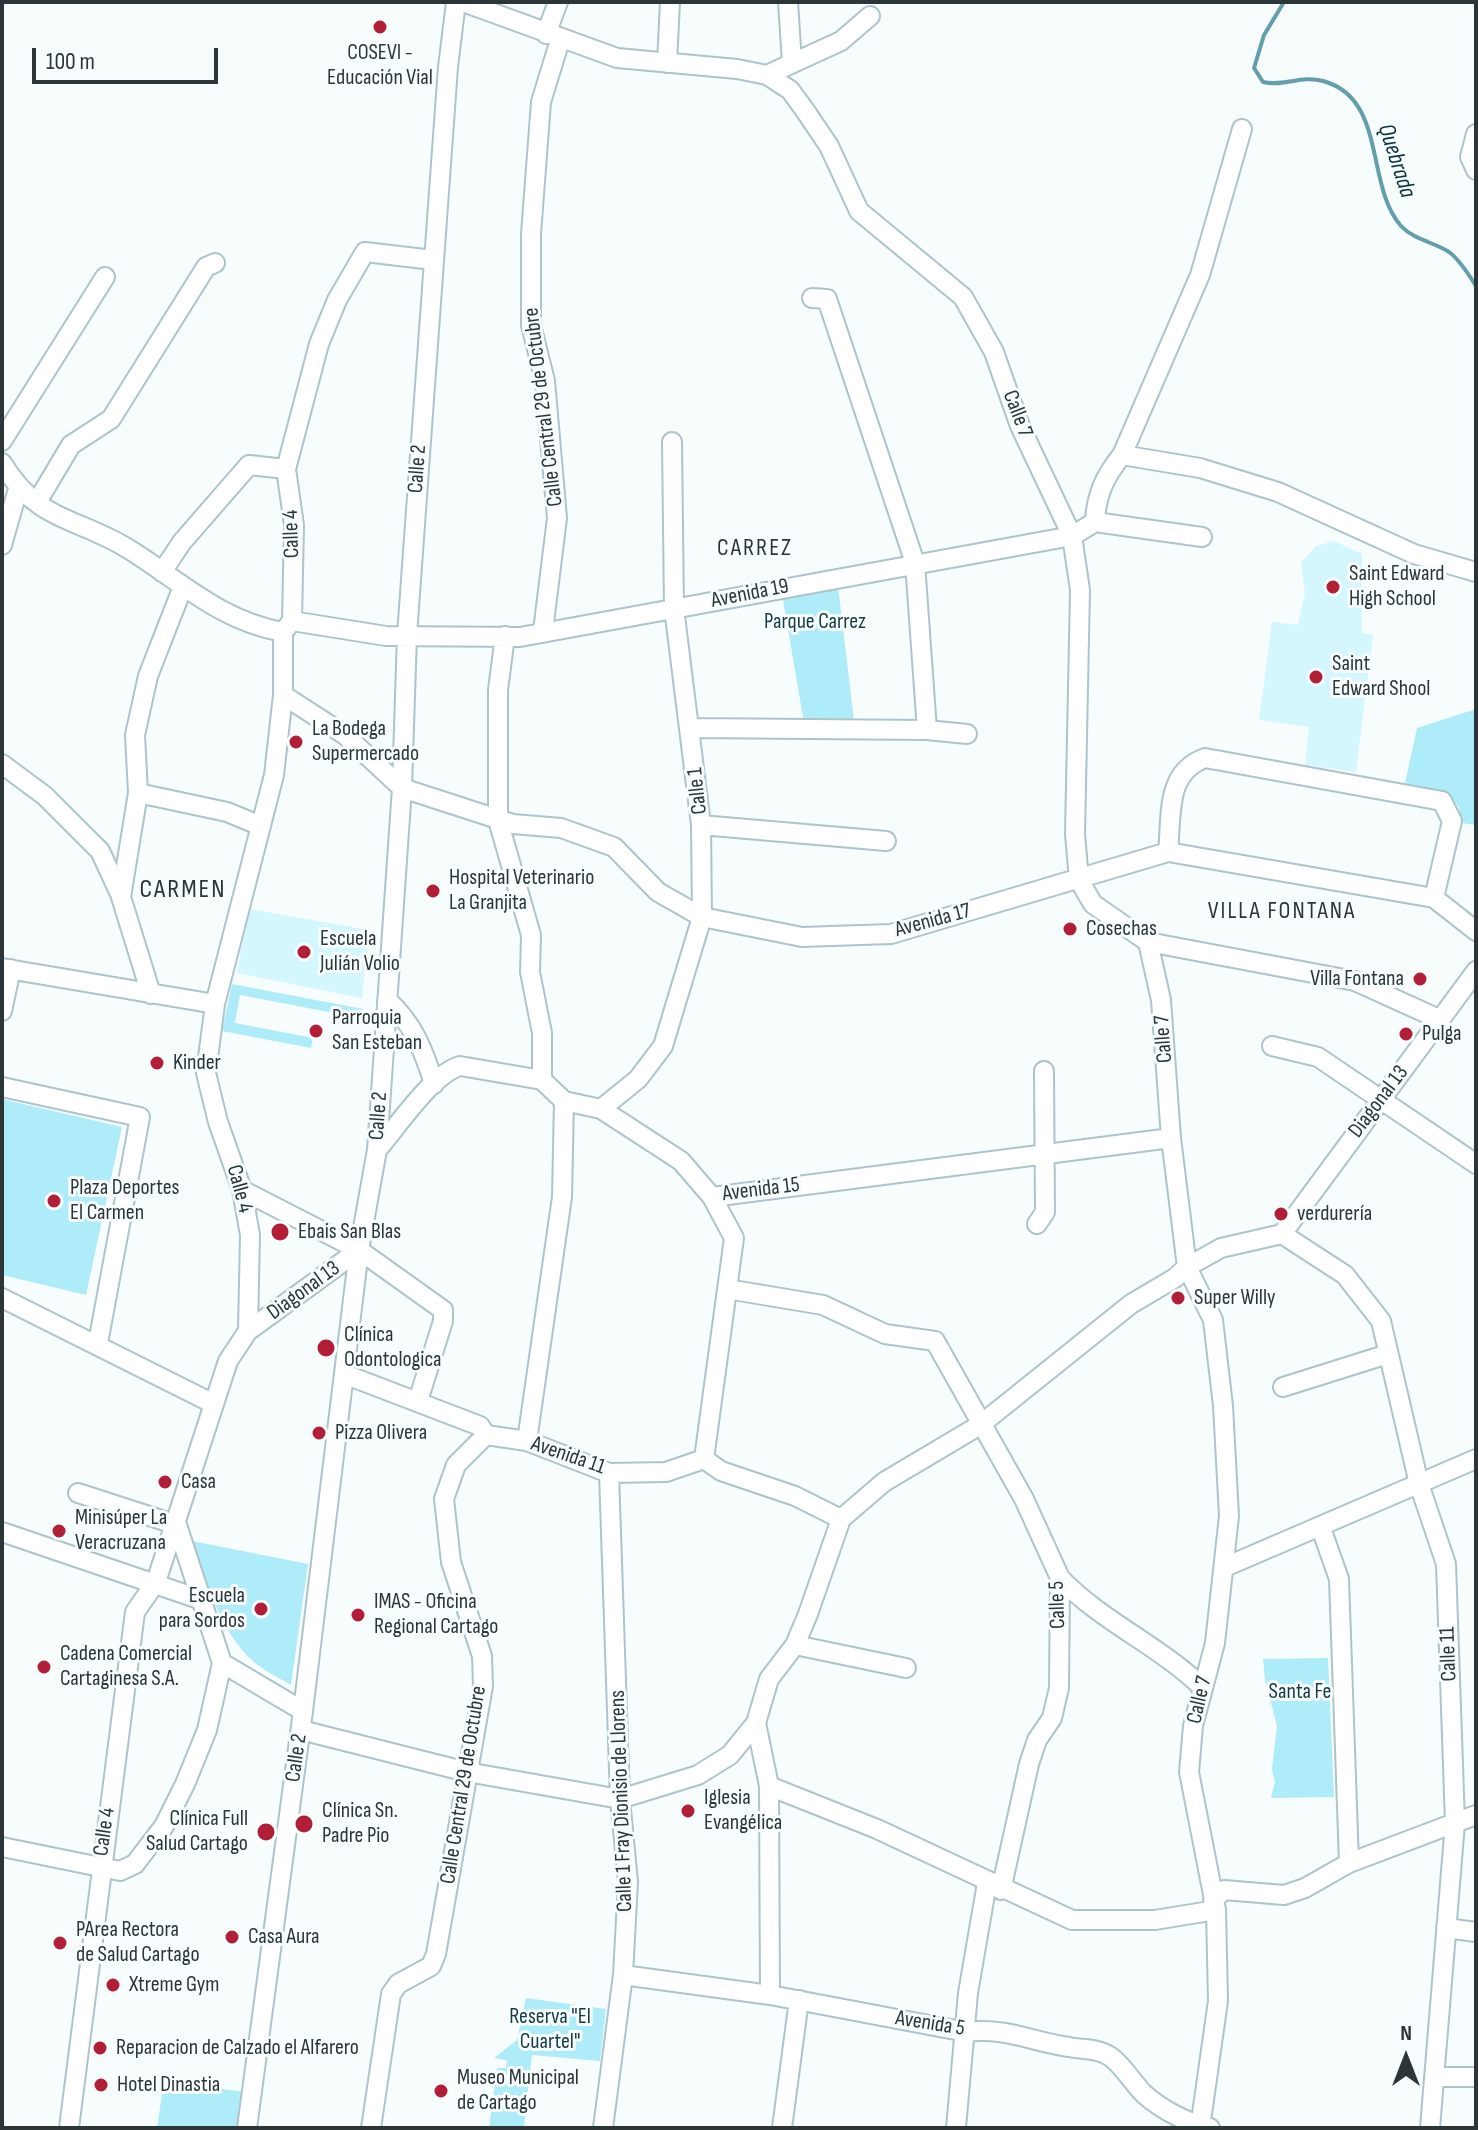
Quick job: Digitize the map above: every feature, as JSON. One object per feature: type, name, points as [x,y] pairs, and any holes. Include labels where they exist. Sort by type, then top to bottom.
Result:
[{"type":"street","name":"Calle 2","points":[[247,2128],[302,1720],[344,1374],[353,1261],[377,1150],[402,788],[407,635],[433,260],[456,2]]},
{"type":"street","points":[[463,2],[617,58],[767,75],[841,41],[870,16]]},
{"type":"street","name":"Calle Central 29 de Octubre","points":[[543,631],[557,518],[545,381],[531,325],[531,234],[541,102],[558,2]]},
{"type":"street","points":[[667,63],[670,2]]},
{"type":"street","points":[[788,2],[792,63]]},
{"type":"street","name":"Calle 7","points":[[767,75],[790,90],[804,109],[829,146],[859,211],[963,297],[994,352],[1020,426],[1072,536],[1080,590],[1075,834],[1079,880]]},
{"type":"street","points":[[1202,537],[1095,522],[1095,505],[1106,475],[1122,455],[1200,275],[1242,129]]},
{"type":"street","points":[[1476,134],[1470,157],[1476,170]]},
{"type":"street","name":"Calle 4","points":[[69,2128],[135,1612],[156,1582],[228,1361],[248,1331],[250,1235],[242,1190],[218,1122],[206,1073],[215,1004],[274,775],[283,695],[294,525],[286,469],[319,344],[337,300],[365,252],[433,260]]},
{"type":"street","points":[[37,502],[71,445],[111,419],[206,267],[215,263]]},
{"type":"street","points":[[2,441],[105,277]]},
{"type":"street","points":[[812,298],[827,299],[839,342],[854,371],[915,563],[927,730]]},
{"type":"street","name":"Calle 1","points":[[601,1109],[638,1079],[663,1046],[702,917],[701,825],[674,608],[672,442]]},
{"type":"street","points":[[1122,455],[1200,468],[1278,492],[1414,554],[1476,571]]},
{"type":"street","points":[[2,463],[18,489],[2,545]]},
{"type":"street","points":[[162,572],[182,542],[249,465],[286,469]]},
{"type":"street","name":"Avenida 19","points":[[18,489],[51,514],[123,546],[182,589],[230,617],[288,627],[386,636],[505,636],[543,631],[1072,536],[1095,522]]},
{"type":"street","points":[[121,897],[138,793],[135,735],[148,676],[182,589]]},
{"type":"street","points":[[505,636],[498,690],[498,820],[531,935],[530,972],[542,1033],[542,1080]]},
{"type":"street","points":[[283,695],[345,735],[402,788]]},
{"type":"street","points":[[691,728],[927,730],[967,734]]},
{"type":"street","points":[[1168,852],[1176,781],[1187,765],[1205,758],[1442,801],[1452,821],[1434,898]]},
{"type":"street","points":[[2,764],[45,796],[100,851],[121,897],[151,994]]},
{"type":"street","name":"Avenida 17","points":[[402,788],[498,820],[561,828],[614,847],[658,892],[702,917],[802,937],[891,934],[1168,852],[1434,898],[1476,931]]},
{"type":"street","points":[[138,793],[227,812],[261,826]]},
{"type":"street","points":[[701,825],[886,841]]},
{"type":"street","points":[[1079,880],[1093,904],[1148,942],[1355,981],[1441,1020]]},
{"type":"street","name":"Calle 7","points":[[1148,942],[1161,1000],[1171,1138],[1187,1267],[1213,1320],[1223,1406],[1229,1516],[1215,1643],[1201,1686],[1189,1772],[1214,1905],[1218,2001],[1204,2127]]},
{"type":"street","points":[[2,1011],[6,969],[215,1004]]},
{"type":"street","name":"Diagonal 13","points":[[1282,1234],[1476,971]]},
{"type":"street","points":[[387,1000],[403,1014],[413,1029],[434,1084]]},
{"type":"street","points":[[1272,1046],[1318,1057],[1476,1164]]},
{"type":"street","points":[[377,1150],[434,1084],[450,1069],[460,1066],[542,1080],[564,1101],[562,1197],[527,1441]]},
{"type":"street","points":[[1037,1224],[1045,1212],[1044,1071]]},
{"type":"street","points":[[2,1087],[140,1117],[98,1343]]},
{"type":"street","name":"Avenida 15","points":[[564,1101],[601,1109],[681,1161],[712,1197],[1171,1138]]},
{"type":"street","points":[[242,1190],[353,1261],[443,1310],[440,1332],[418,1401]]},
{"type":"street","points":[[712,1197],[734,1238],[704,1459],[721,1471],[795,1496],[841,1519]]},
{"type":"street","points":[[222,1663],[302,1720],[467,1772],[620,1799],[698,1775],[730,1755],[756,1723],[769,1679],[795,1645],[841,1519],[884,1482],[980,1425],[1131,1304],[1187,1267],[1221,1248],[1282,1234]]},
{"type":"street","name":"Calle 11","points":[[1282,1234],[1345,1275],[1381,1321],[1419,1484],[1446,1564],[1455,1823],[1430,2128]]},
{"type":"street","name":"Diagonal 13","points":[[248,1331],[353,1261]]},
{"type":"street","name":"Calle 5","points":[[727,1289],[823,1305],[885,1334],[935,1341],[1024,1499],[1060,1578],[1059,1688],[1052,1718],[1037,1740],[975,1940],[956,2128]]},
{"type":"street","points":[[2,1298],[98,1343],[214,1404]]},
{"type":"street","points":[[1283,1387],[1388,1354]]},
{"type":"street","name":"Avenida 11","points":[[344,1374],[480,1426],[486,1435],[527,1441],[609,1473],[666,1472],[704,1459]]},
{"type":"street","name":"Calle Central 29 de Octubre","points":[[371,2128],[391,1994],[398,1984],[431,1966],[436,1954],[483,1686],[482,1656],[451,1562],[444,1499],[456,1465],[486,1435]]},
{"type":"street","points":[[1225,1567],[1476,1459]]},
{"type":"street","name":"Calle 1 Fray Dionisio de Llorens","points":[[603,2128],[623,1975],[628,1882],[620,1799],[609,1473]]},
{"type":"street","points":[[2,1847],[120,1871],[135,1864],[164,1826],[207,1730],[222,1663],[177,1525],[78,1493]]},
{"type":"street","points":[[1321,1528],[1339,1579],[1349,1863]]},
{"type":"street","points":[[2,1532],[199,1599]]},
{"type":"street","points":[[1060,1578],[1076,1594],[1178,1664],[1201,1686]]},
{"type":"street","points":[[795,1645],[906,1668]]},
{"type":"street","points":[[756,1723],[769,1786],[770,1995]]},
{"type":"street","points":[[769,1786],[877,1829],[1072,1920],[1155,1920],[1214,1905],[1224,1890],[1284,1895],[1305,1888],[1349,1863],[1476,1815]]},
{"type":"street","points":[[1446,1928],[1476,1932]]},
{"type":"street","name":"Avenida 5","points":[[623,1975],[770,1995],[966,2032],[986,2030],[1027,2035],[1068,2047],[1097,2051],[1110,2057],[1145,2095],[1167,2111],[1204,2127]]},
{"type":"street","points":[[782,2128],[799,2000]]},
{"type":"street","points":[[1434,2077],[1476,2077]]},
{"type":"shaded area","name":"Saint Edward Shool","points":[[1334,541],[1362,554],[1362,633],[1373,635],[1356,772],[1305,765],[1309,727],[1259,720],[1272,622],[1298,625],[1305,593],[1301,563],[1316,546]]},
{"type":"shaded area","name":"Escuela Julián Volio","points":[[249,909],[369,930],[362,998],[237,973]]},
{"type":"green space","name":"Parque Carrez","points":[[837,578],[855,729],[805,729],[781,588]]},
{"type":"green space","points":[[1476,709],[1476,825],[1461,823],[1459,808],[1448,793],[1405,783],[1417,728]]},
{"type":"green space","points":[[232,984],[363,1009],[360,1018],[240,995],[235,1023],[313,1038],[311,1048],[222,1031]]},
{"type":"green space","name":"Plaza Deportes El Carmen","points":[[2,1099],[122,1127],[86,1295],[2,1275]]},
{"type":"green space","name":"Escuela para Sordos","points":[[192,1541],[308,1564],[291,1685],[254,1662],[232,1637],[216,1606]]},
{"type":"green space","name":"Santa Fe","points":[[1328,1658],[1334,1797],[1271,1798],[1275,1782],[1272,1769],[1277,1726],[1263,1659]]},
{"type":"green space","name":"Reserva \"El Cuartel\"","points":[[526,1998],[606,2009],[600,2061],[532,2055],[524,2128],[489,2128],[497,2068],[506,2068],[507,2060],[494,2058],[517,2040]]},
{"type":"green space","points":[[164,2081],[245,2092],[240,2128],[157,2128]]},
{"type":"waterway","name":"Quebrada","points":[[1284,2],[1264,35],[1254,68],[1263,82],[1315,80],[1343,90],[1357,105],[1366,124],[1383,189],[1390,209],[1401,226],[1412,235],[1449,252],[1461,263],[1476,286]]},
{"type":"place","name":"COSEVI - Educación Vial","points":[[380,27]]},
{"type":"place","name":"Saint Edward High School","points":[[1333,587]]},
{"type":"place","name":"Saint Edward Shool","points":[[1316,677]]},
{"type":"place","name":"La Bodega Supermercado","points":[[296,742]]},
{"type":"place","name":"Hospital Veterinario La Granjita","points":[[433,891]]},
{"type":"place","name":"Cosechas","points":[[1070,929]]},
{"type":"place","name":"Escuela Julián Volio","points":[[304,952]]},
{"type":"place","name":"Villa Fontana","points":[[1420,979]]},
{"type":"place","name":"Parroquia San Esteban","points":[[316,1031]]},
{"type":"place","name":"Pulga","points":[[1406,1034]]},
{"type":"place","name":"Kinder","points":[[157,1063]]},
{"type":"place","name":"Plaza Deportes El Carmen","points":[[54,1201]]},
{"type":"place","name":"verdurería","points":[[1281,1214]]},
{"type":"place","name":"Ebais San Blas","points":[[280,1232]]},
{"type":"place","name":"Super Willy","points":[[1178,1298]]},
{"type":"place","name":"Clínica Odontologica","points":[[326,1348]]},
{"type":"place","name":"Pizza Olivera","points":[[319,1433]]},
{"type":"place","name":"Casa","points":[[165,1482]]},
{"type":"place","name":"Minisúper La Veracruzana","points":[[59,1531]]},
{"type":"place","name":"Escuela para Sordos","points":[[261,1609]]},
{"type":"place","name":"IMAS - Oficina Regional Cartago","points":[[358,1615]]},
{"type":"place","name":"Cadena Comercial Cartaginesa S.A.","points":[[44,1667]]},
{"type":"place","name":"Iglesia Evangélica","points":[[688,1811]]},
{"type":"place","name":"Clínica Sn. Padre Pio","points":[[304,1824]]},
{"type":"place","name":"Clínica Full Salud Cartago","points":[[266,1832]]},
{"type":"place","name":"Casa Aura","points":[[232,1937]]},
{"type":"place","name":"PArea Rectora de Salud Cartago","points":[[60,1943]]},
{"type":"place","name":"Xtreme Gym","points":[[113,1985]]},
{"type":"place","name":"Reparacion de Calzado el Alfarero","points":[[100,2048]]},
{"type":"place","name":"Hotel Dinastia","points":[[101,2085]]},
{"type":"place","name":"Museo Municipal de Cartago","points":[[441,2091]]},
{"type":"district","name":"CARREZ","points":[[755,549]]},
{"type":"district","name":"CARMEN","points":[[183,890]]},
{"type":"district","name":"VILLA FONTANA","points":[[1282,912]]}]
